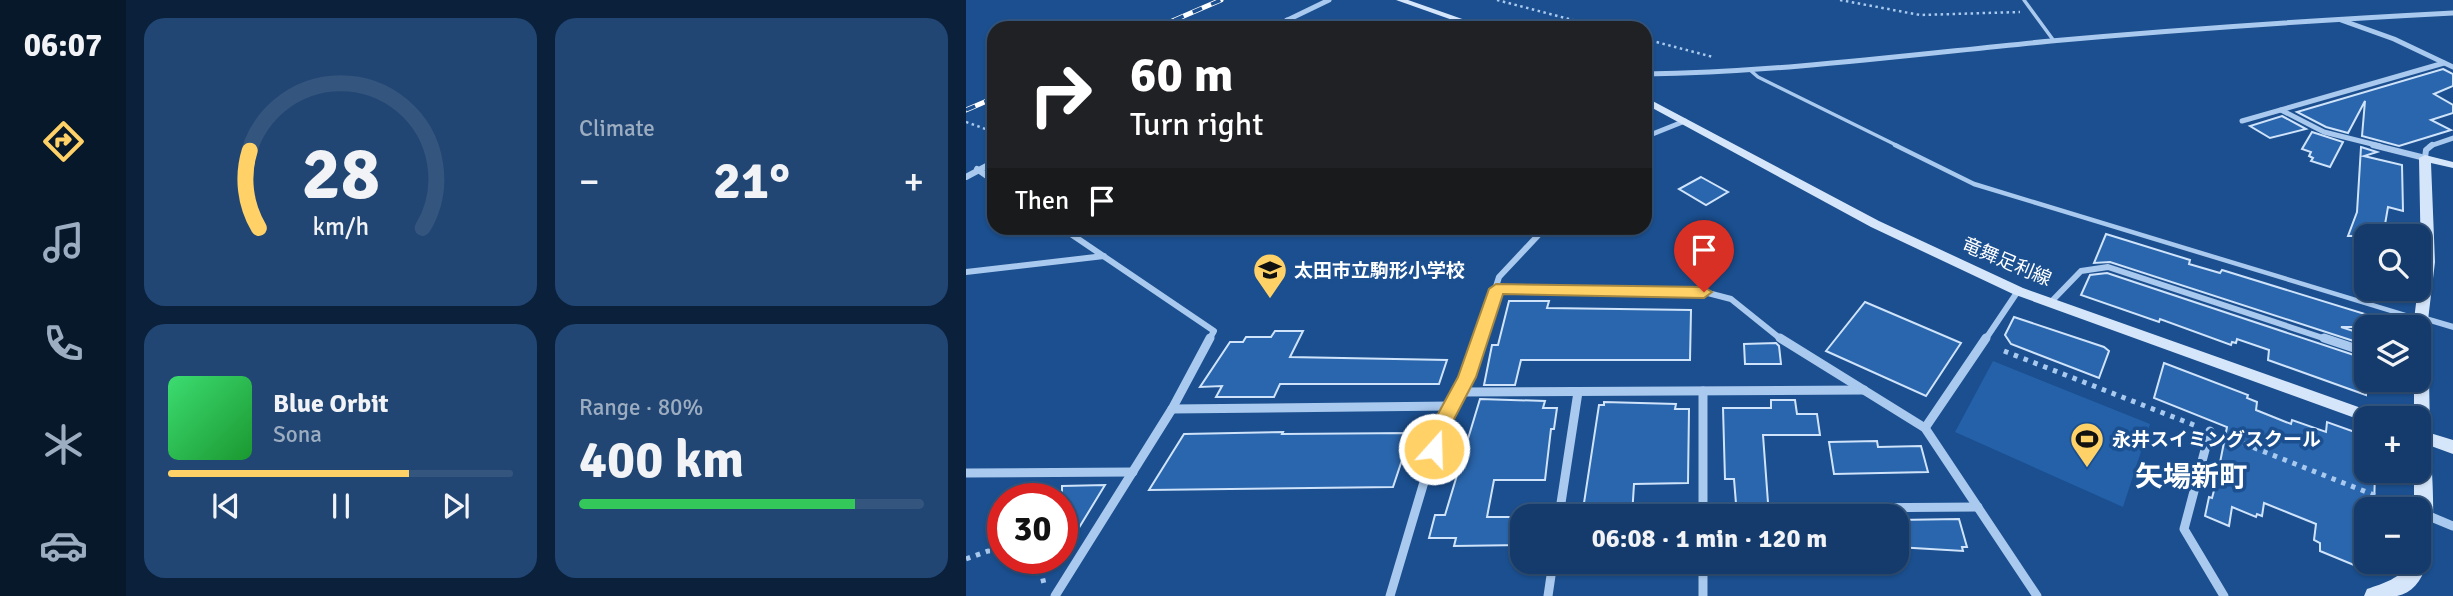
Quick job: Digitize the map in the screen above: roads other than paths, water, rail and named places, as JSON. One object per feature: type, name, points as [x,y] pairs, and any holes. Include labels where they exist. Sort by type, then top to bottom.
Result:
[{"type":"main road","points":[[1400,0],[1463,21]]},
{"type":"main road","name":"竜舞足利線","points":[[1652,104],[1875,224],[2018,290],[2354,412]]},
{"type":"main road","points":[[2422,315],[2428,262],[2425,158],[2453,165]]},
{"type":"main road","points":[[2431,440],[2453,447]]},
{"type":"main road","points":[[2374,596],[2385,594],[2413,574]]},
{"type":"street","points":[[1287,20],[1329,0]]},
{"type":"street","points":[[1652,74],[1750,70],[2054,41],[2336,19],[2453,13]]},
{"type":"street","points":[[2336,19],[2394,39],[2453,66]]},
{"type":"street","points":[[2242,121],[2445,64]]},
{"type":"street","points":[[2281,110],[2323,132],[2425,158],[2426,150],[2431,145],[2453,138]]},
{"type":"street","points":[[1652,135],[1685,121]]},
{"type":"street","points":[[966,177],[987,165]]},
{"type":"street","points":[[977,169],[987,176]]},
{"type":"street","points":[[1055,596],[1172,409],[1214,331],[1072,235]]},
{"type":"street","points":[[1390,596],[1441,425],[1467,377],[1499,277],[1538,235]]},
{"type":"street","points":[[966,272],[1104,256]]},
{"type":"street","points":[[2050,303],[2081,269],[2088,266],[2108,267],[2354,348]]},
{"type":"street","points":[[1496,289],[1704,292],[1731,299],[1768,331],[1926,428],[2037,596]]},
{"type":"street","points":[[1926,428],[2018,290]]},
{"type":"street","points":[[2431,321],[2453,327]]},
{"type":"street","points":[[1459,392],[1867,390]]},
{"type":"street","points":[[1703,391],[1703,504]]},
{"type":"street","points":[[1561,504],[1578,392]]},
{"type":"street","points":[[1172,409],[1451,406]]},
{"type":"street","points":[[2210,431],[2184,529],[2224,596]]},
{"type":"street","points":[[966,473],[1133,472]]},
{"type":"street","points":[[1909,507],[1978,507]]},
{"type":"street","points":[[2431,517],[2453,526]]},
{"type":"street","points":[[1548,596],[1551,574]]},
{"type":"street","points":[[1703,574],[1703,596]]},
{"type":"lane","points":[[2024,0],[2054,41]]},
{"type":"lane","points":[[1750,70],[1758,77],[1973,184],[2409,315]]},
{"type":"railway","points":[[1172,21],[1221,0]]},
{"type":"railway","points":[[966,110],[987,101]]},
{"type":"place","name":"太田市立駒形小学校","points":[[1270,300]]},
{"type":"place","name":"永井スイミングスクール","points":[[2087,469]]},
{"type":"district","name":"矢場新町","points":[[2191,476]]}]
